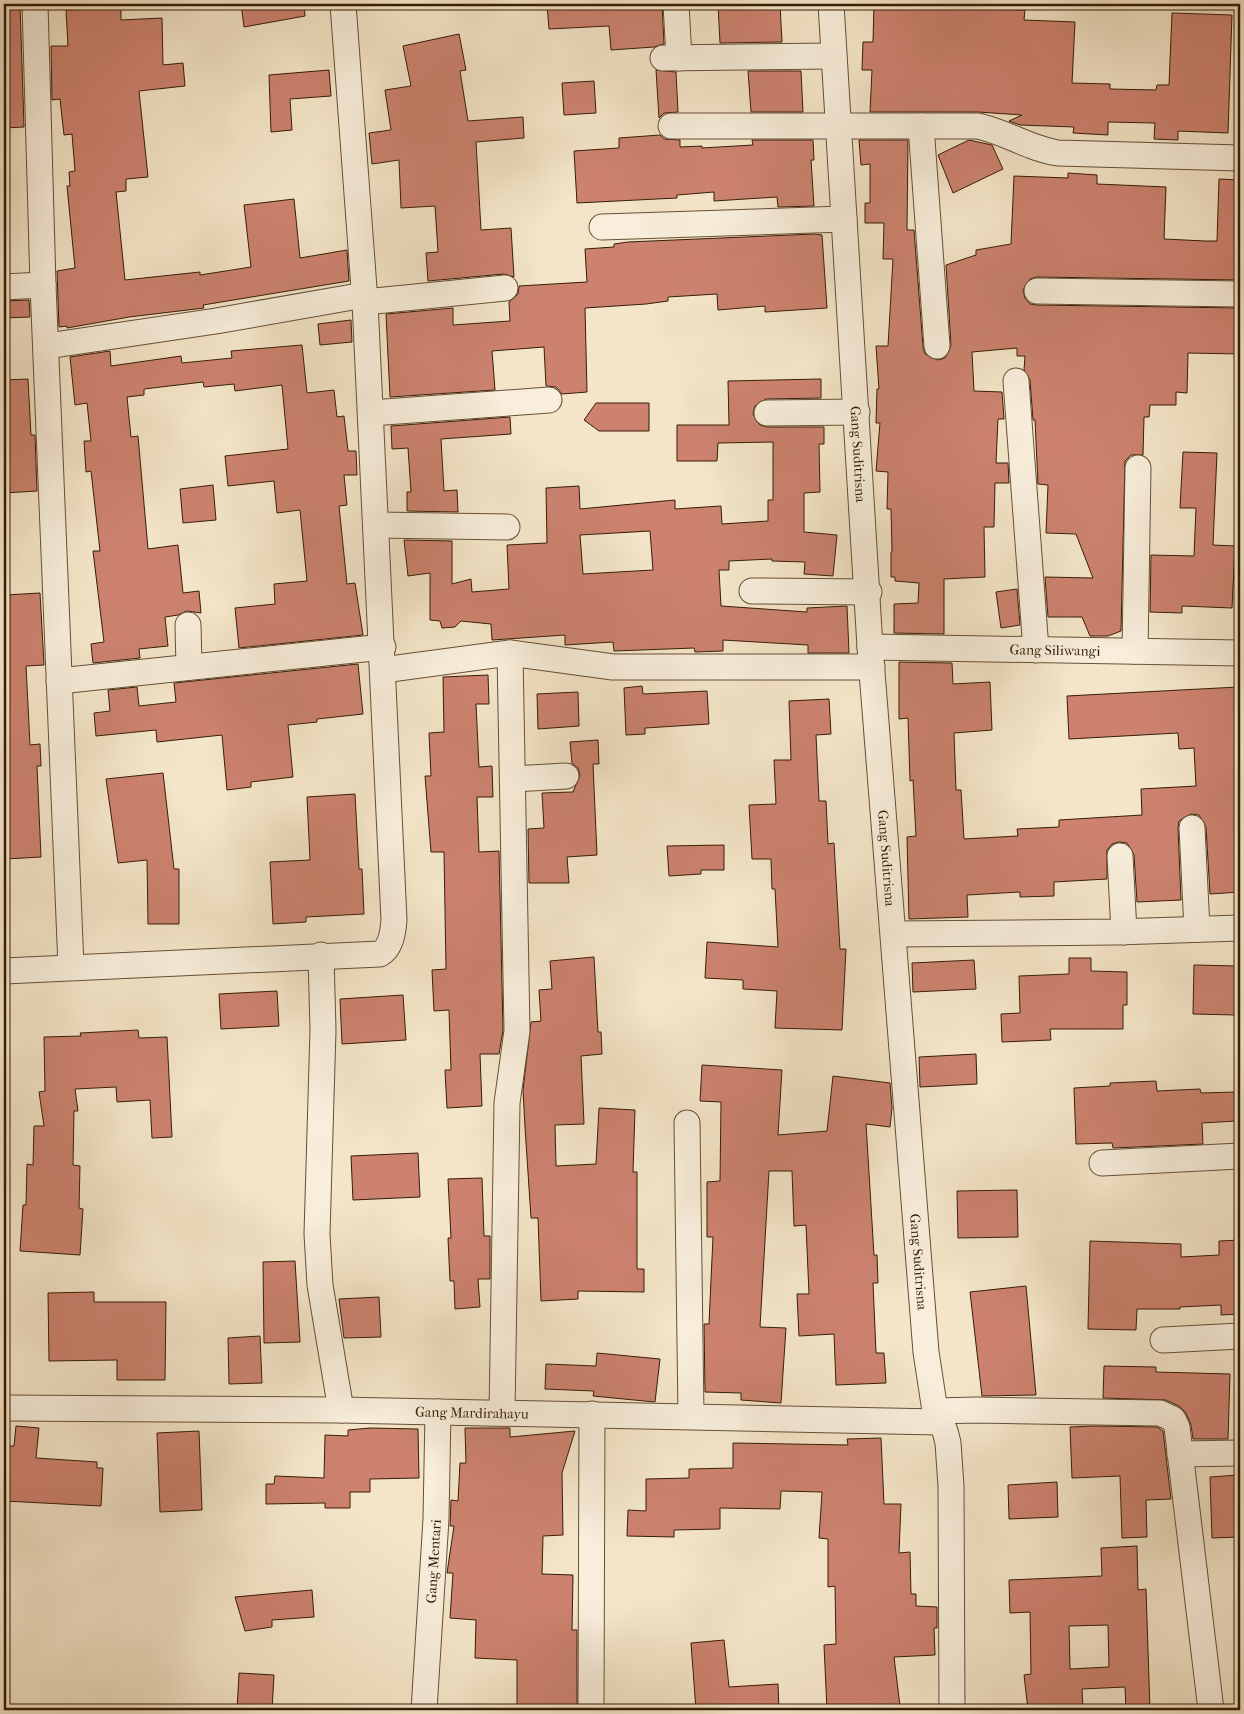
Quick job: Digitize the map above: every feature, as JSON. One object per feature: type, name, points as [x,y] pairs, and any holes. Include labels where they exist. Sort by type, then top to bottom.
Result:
[{"type":"street","points":[[35,4],[43,285],[71,967]]},
{"type":"street","points":[[4,971],[322,955],[380,954],[385,950],[392,936],[394,920],[377,525],[365,298],[343,4]]},
{"type":"street","points":[[676,4],[671,58],[832,56]]},
{"type":"street","name":"Gang Suditrisna","points":[[830,4],[871,657],[926,1352],[937,1416],[945,1431],[948,1443],[951,1486],[952,1710]]},
{"type":"street","points":[[670,126],[978,126],[996,130],[1034,147],[1058,153],[1240,158]]},
{"type":"street","points":[[921,126],[937,346]]},
{"type":"street","points":[[602,227],[844,219]]},
{"type":"street","points":[[4,287],[43,285]]},
{"type":"street","points":[[47,346],[365,298],[505,288]]},
{"type":"street","points":[[1037,291],[1240,294]]},
{"type":"street","points":[[1016,381],[1036,650]]},
{"type":"street","points":[[371,413],[549,400]]},
{"type":"street","points":[[767,413],[857,412]]},
{"type":"street","points":[[1135,651],[1138,468]]},
{"type":"street","points":[[377,525],[507,527]]},
{"type":"street","points":[[752,591],[868,592]]},
{"type":"street","points":[[188,625],[189,667]]},
{"type":"street","name":"Gang Siliwangi","points":[[59,681],[189,667],[510,653],[613,667],[1036,650],[1240,652]]},
{"type":"street","points":[[502,1413],[507,1103],[516,1031],[510,653]]},
{"type":"street","points":[[513,779],[566,776]]},
{"type":"street","points":[[1192,828],[1197,929]]},
{"type":"street","points":[[1120,856],[1124,932]]},
{"type":"street","points":[[894,934],[1124,932],[1240,928]]},
{"type":"street","points":[[322,955],[323,1030],[317,1234],[322,1294],[341,1410]]},
{"type":"street","points":[[687,1123],[690,1415]]},
{"type":"street","points":[[1102,1163],[1240,1156]]},
{"type":"street","points":[[1163,1340],[1240,1336]]},
{"type":"street","name":"Gang Mardirahayu","points":[[4,1408],[690,1415],[937,1416],[977,1410],[1164,1413],[1175,1421],[1212,1710]]},
{"type":"street","name":"Gang Mentari","points":[[424,1710],[436,1519],[438,1412]]},
{"type":"street","points":[[591,1710],[592,1414]]},
{"type":"street","points":[[1180,1454],[1240,1453]]},
{"type":"building","points":[[4,4],[20,4],[24,127],[4,128]]},
{"type":"building","points":[[241,4],[304,4],[305,16],[244,27]]},
{"type":"building","points":[[547,4],[662,4],[664,44],[654,47],[611,50],[609,26],[549,29]]},
{"type":"building","points":[[718,4],[780,4],[782,42],[720,43]]},
{"type":"building","points":[[874,4],[980,4],[980,9],[1025,10],[1024,20],[1075,22],[1072,83],[1110,84],[1110,89],[1156,90],[1157,85],[1169,85],[1172,13],[1232,15],[1228,133],[1178,131],[1178,140],[1154,139],[1155,123],[1108,122],[1108,135],[1073,133],[1074,127],[1020,125],[1009,121],[1022,115],[978,112],[870,112],[872,70],[862,70],[863,42],[873,42]]},
{"type":"building","points":[[121,8],[121,20],[162,18],[163,65],[183,63],[185,86],[139,91],[148,177],[126,179],[126,191],[116,192],[125,280],[200,272],[200,275],[251,267],[244,205],[294,199],[300,258],[347,250],[349,281],[203,305],[204,308],[129,317],[67,328],[67,326],[59,327],[57,271],[75,268],[67,186],[70,186],[69,172],[75,171],[72,134],[64,135],[60,99],[52,100],[51,46],[68,46],[66,10]]},
{"type":"building","points":[[459,34],[466,70],[460,71],[468,121],[523,117],[524,138],[476,142],[481,230],[511,228],[514,277],[504,274],[428,281],[426,253],[438,252],[435,206],[401,208],[399,160],[372,164],[369,133],[391,130],[385,90],[411,86],[403,46]]},
{"type":"building","points":[[329,70],[331,96],[290,99],[292,130],[271,132],[269,75]]},
{"type":"building","points":[[656,70],[676,72],[678,112],[664,113],[659,118]]},
{"type":"building","points":[[748,71],[801,71],[803,112],[751,112]]},
{"type":"building","points":[[594,81],[596,113],[564,115],[562,83]]},
{"type":"building","points":[[660,135],[664,139],[680,140],[680,147],[702,146],[702,148],[753,145],[752,140],[813,140],[814,160],[811,160],[814,206],[778,207],[777,197],[714,201],[714,192],[677,195],[677,198],[577,203],[574,151],[619,148],[619,138]]},
{"type":"building","points":[[859,140],[908,140],[907,230],[914,230],[923,347],[925,354],[938,360],[945,358],[951,345],[946,265],[976,255],[976,250],[1011,244],[1014,176],[1068,178],[1068,173],[1097,175],[1097,184],[1166,187],[1164,239],[1205,241],[1217,241],[1219,179],[1240,180],[1238,242],[1240,242],[1240,280],[1037,277],[1030,279],[1023,290],[1025,298],[1030,304],[1037,305],[1240,308],[1240,354],[1188,353],[1187,393],[1176,392],[1176,405],[1150,405],[1149,417],[1144,417],[1143,455],[1131,455],[1125,461],[1121,631],[1108,636],[1090,636],[1082,617],[1048,617],[1045,577],[1093,578],[1076,534],[1046,533],[1048,485],[1038,484],[1035,420],[1033,420],[1030,380],[1024,370],[1025,356],[1017,356],[1017,348],[972,352],[974,391],[1002,392],[1004,419],[998,419],[996,463],[1008,463],[1009,483],[995,483],[994,527],[984,527],[985,577],[944,579],[944,634],[894,633],[894,604],[918,603],[919,583],[895,581],[895,577],[891,577],[891,509],[887,509],[888,472],[876,471],[880,423],[876,423],[877,389],[879,389],[876,346],[888,346],[893,259],[883,259],[884,223],[865,223],[865,203],[870,203],[870,164],[861,165]]},
{"type":"building","points":[[969,140],[992,145],[1003,169],[953,193],[938,155]]},
{"type":"building","points":[[822,235],[827,308],[765,312],[765,306],[718,310],[717,294],[668,297],[668,301],[646,304],[585,308],[587,392],[562,394],[556,387],[546,386],[544,347],[492,351],[495,390],[390,397],[386,314],[453,308],[453,325],[510,321],[509,302],[518,294],[519,286],[587,282],[585,249],[614,247],[614,244],[628,242]]},
{"type":"building","points":[[29,300],[30,317],[4,318],[4,301]]},
{"type":"building","points":[[351,320],[352,342],[320,345],[318,324]]},
{"type":"building","points":[[302,345],[307,393],[334,390],[337,417],[344,416],[348,451],[356,451],[357,475],[344,475],[347,505],[339,506],[347,584],[355,583],[363,635],[239,648],[235,608],[275,604],[274,584],[307,581],[300,510],[277,513],[274,481],[228,486],[225,456],[288,449],[282,385],[235,391],[234,384],[204,387],[203,382],[144,389],[144,395],[127,397],[131,437],[138,436],[148,549],[178,545],[183,593],[199,591],[201,613],[187,611],[165,617],[168,646],[139,649],[140,658],[93,663],[91,644],[104,642],[93,551],[100,551],[91,471],[86,472],[84,441],[91,441],[87,403],[75,405],[70,357],[110,351],[111,366],[181,356],[182,363],[232,358],[231,351]]},
{"type":"building","points":[[28,379],[31,435],[35,435],[37,491],[4,493],[4,380]]},
{"type":"building","points":[[821,379],[821,398],[766,399],[755,406],[753,414],[760,425],[767,427],[824,427],[824,444],[819,444],[820,492],[804,493],[804,532],[837,535],[833,576],[804,574],[805,562],[772,561],[772,559],[729,561],[729,570],[719,570],[721,606],[807,612],[807,608],[847,606],[849,653],[808,653],[808,645],[723,640],[723,651],[695,652],[694,648],[614,651],[613,642],[565,645],[565,635],[492,640],[491,624],[461,621],[455,627],[442,628],[440,621],[430,620],[430,573],[408,576],[404,540],[452,541],[452,584],[471,579],[472,592],[509,589],[507,545],[547,543],[546,488],[579,486],[580,509],[675,500],[675,509],[721,506],[722,524],[768,521],[768,500],[773,500],[773,442],[718,443],[717,461],[677,461],[677,425],[729,425],[728,381]],"holes":[[[650,531],[653,570],[583,574],[580,535]]]},
{"type":"building","points":[[596,403],[649,403],[649,431],[599,431],[584,420]]},
{"type":"building","points":[[510,417],[511,434],[441,439],[444,491],[457,490],[458,512],[407,511],[407,492],[411,492],[408,448],[392,449],[391,426]]},
{"type":"building","points":[[1183,452],[1217,453],[1213,545],[1235,546],[1232,608],[1182,606],[1182,613],[1150,612],[1151,555],[1194,556],[1196,508],[1180,508]]},
{"type":"building","points":[[213,485],[216,520],[183,523],[180,489]]},
{"type":"building","points":[[1017,589],[1020,625],[1001,628],[996,592]]},
{"type":"building","points":[[40,593],[44,665],[26,666],[30,745],[40,744],[41,766],[37,766],[41,857],[6,859],[4,819],[4,638],[7,637],[5,595]]},
{"type":"building","points":[[899,662],[952,663],[953,684],[990,682],[992,730],[954,733],[956,790],[961,790],[964,839],[1018,836],[1017,829],[1059,827],[1059,820],[1142,815],[1141,789],[1196,786],[1194,748],[1179,749],[1178,733],[1069,739],[1067,696],[1238,687],[1240,892],[1210,894],[1206,827],[1199,815],[1191,814],[1179,821],[1178,828],[1181,900],[1137,902],[1134,855],[1127,843],[1119,842],[1112,844],[1107,850],[1107,879],[1054,882],[1054,896],[1020,897],[1020,892],[967,895],[968,917],[909,919],[907,837],[916,836],[913,780],[910,781],[908,718],[899,719]]},
{"type":"building","points":[[358,664],[363,714],[317,719],[317,722],[288,725],[293,777],[251,782],[251,787],[227,790],[222,735],[157,742],[156,730],[96,736],[94,713],[110,711],[108,690],[137,687],[139,706],[176,702],[174,683]]},
{"type":"building","points":[[488,675],[489,704],[476,704],[479,767],[492,766],[493,797],[477,797],[479,852],[499,851],[503,1030],[499,1054],[480,1054],[482,1106],[447,1108],[445,1070],[451,1070],[449,1010],[434,1011],[432,970],[446,969],[444,852],[431,852],[425,776],[431,776],[429,733],[444,732],[443,677]]},
{"type":"building","points":[[642,686],[643,694],[707,691],[709,724],[645,728],[645,734],[626,735],[624,688]]},
{"type":"building","points":[[578,692],[579,726],[538,729],[537,694]]},
{"type":"building","points":[[829,699],[831,734],[816,735],[819,801],[826,801],[828,844],[834,843],[840,949],[846,949],[842,1030],[775,1028],[777,991],[743,989],[743,980],[705,978],[707,942],[778,947],[775,889],[772,889],[771,859],[752,859],[749,805],[776,804],[774,760],[791,760],[789,701]]},
{"type":"building","points":[[598,740],[599,764],[593,764],[597,855],[567,857],[569,883],[529,883],[528,829],[544,828],[542,793],[573,792],[580,775],[578,768],[572,763],[570,742]]},
{"type":"building","points":[[163,773],[174,869],[179,869],[179,924],[148,924],[147,860],[118,863],[106,779]]},
{"type":"building","points":[[355,794],[359,869],[362,869],[364,914],[306,917],[306,922],[273,924],[270,862],[310,860],[307,797]]},
{"type":"building","points":[[724,845],[724,870],[701,870],[701,874],[669,876],[667,846]]},
{"type":"building","points":[[594,957],[598,1032],[601,1032],[602,1054],[581,1056],[584,1124],[555,1125],[556,1166],[596,1164],[599,1108],[635,1110],[633,1172],[637,1172],[637,1269],[644,1269],[644,1292],[578,1291],[578,1299],[541,1301],[538,1218],[531,1218],[523,1090],[531,1022],[541,1021],[539,990],[552,989],[550,961]]},
{"type":"building","points":[[1069,958],[1091,958],[1091,971],[1127,972],[1127,1005],[1123,1005],[1123,1029],[1050,1029],[1051,1040],[1002,1042],[1001,1014],[1020,1013],[1019,976],[1069,974]]},
{"type":"building","points":[[974,960],[976,989],[913,992],[912,963]]},
{"type":"building","points":[[1194,965],[1237,966],[1236,1015],[1193,1014]]},
{"type":"building","points":[[277,991],[279,1026],[221,1029],[219,994]]},
{"type":"building","points":[[403,995],[406,1040],[342,1044],[340,999]]},
{"type":"building","points":[[138,1030],[139,1038],[167,1037],[172,1137],[152,1138],[150,1100],[117,1102],[116,1087],[75,1089],[78,1111],[74,1111],[73,1165],[80,1166],[79,1208],[83,1209],[80,1255],[20,1251],[23,1205],[26,1205],[27,1164],[33,1165],[34,1126],[44,1126],[39,1092],[45,1091],[44,1037],[81,1036],[80,1033]]},
{"type":"building","points":[[976,1054],[977,1084],[920,1087],[919,1057]]},
{"type":"building","points":[[702,1065],[782,1070],[778,1135],[827,1131],[833,1076],[890,1083],[892,1108],[890,1127],[866,1124],[874,1255],[877,1255],[878,1283],[873,1283],[876,1353],[884,1353],[886,1383],[836,1385],[834,1334],[799,1336],[797,1294],[809,1294],[806,1225],[794,1226],[792,1171],[769,1171],[760,1327],[786,1328],[781,1403],[741,1400],[741,1393],[705,1392],[704,1324],[709,1324],[713,1237],[707,1237],[707,1182],[720,1181],[721,1102],[700,1101]]},
{"type":"building","points":[[1156,1081],[1157,1091],[1200,1089],[1201,1093],[1235,1092],[1236,1121],[1202,1123],[1203,1144],[1113,1148],[1112,1143],[1076,1144],[1074,1088],[1110,1086],[1110,1083]]},
{"type":"building","points":[[418,1153],[420,1197],[353,1200],[351,1156]]},
{"type":"building","points":[[482,1178],[484,1236],[490,1236],[490,1279],[478,1279],[480,1307],[455,1309],[454,1281],[450,1281],[448,1238],[451,1238],[448,1179]]},
{"type":"building","points":[[1017,1190],[1018,1237],[958,1238],[957,1191]]},
{"type":"building","points":[[1240,1240],[1240,1314],[1221,1315],[1221,1305],[1180,1307],[1180,1309],[1137,1309],[1136,1330],[1088,1329],[1090,1241],[1181,1244],[1181,1257],[1219,1255],[1219,1241]]},
{"type":"building","points":[[295,1261],[300,1342],[264,1343],[263,1262]]},
{"type":"building","points":[[1026,1286],[1036,1395],[982,1396],[970,1292]]},
{"type":"building","points":[[94,1292],[94,1302],[166,1302],[165,1380],[117,1380],[117,1360],[49,1361],[48,1293]]},
{"type":"building","points":[[379,1297],[381,1337],[344,1338],[339,1299]]},
{"type":"building","points":[[260,1336],[262,1383],[229,1384],[228,1338]]},
{"type":"building","points":[[597,1353],[660,1359],[655,1402],[593,1396],[594,1391],[545,1389],[546,1364],[596,1366]]},
{"type":"building","points":[[1104,1366],[1156,1367],[1156,1372],[1230,1374],[1228,1439],[1193,1439],[1191,1425],[1186,1413],[1179,1406],[1166,1400],[1103,1398]]},
{"type":"building","points":[[16,1426],[39,1428],[36,1458],[97,1462],[97,1468],[103,1468],[101,1506],[4,1501],[4,1446],[14,1446]]},
{"type":"building","points":[[1070,1427],[1157,1427],[1163,1431],[1171,1499],[1146,1500],[1147,1537],[1122,1538],[1120,1476],[1072,1478]]},
{"type":"building","points":[[370,1428],[418,1429],[419,1478],[370,1479],[370,1492],[350,1492],[350,1508],[325,1508],[325,1503],[266,1504],[266,1484],[274,1484],[275,1476],[324,1478],[325,1435],[348,1436],[348,1430]]},
{"type":"building","points":[[465,1428],[510,1428],[510,1437],[575,1431],[562,1473],[563,1535],[543,1536],[542,1574],[573,1575],[572,1630],[577,1630],[577,1710],[517,1710],[517,1660],[475,1658],[476,1620],[450,1618],[453,1573],[447,1573],[454,1526],[450,1526],[451,1500],[458,1501],[460,1463],[466,1463]]},
{"type":"building","points":[[199,1431],[202,1510],[160,1512],[157,1433]]},
{"type":"building","points":[[881,1438],[884,1504],[901,1504],[899,1553],[910,1552],[911,1594],[916,1594],[916,1606],[937,1607],[937,1628],[934,1628],[935,1655],[894,1657],[900,1706],[889,1707],[889,1710],[827,1710],[824,1645],[836,1644],[835,1586],[828,1587],[828,1539],[819,1538],[822,1492],[781,1491],[780,1509],[720,1508],[720,1529],[674,1530],[674,1537],[627,1536],[628,1510],[646,1511],[646,1479],[689,1478],[689,1469],[733,1468],[733,1443],[848,1445],[847,1439]]},
{"type":"building","points":[[1238,1475],[1240,1537],[1212,1538],[1210,1477]]},
{"type":"building","points":[[1057,1482],[1058,1517],[1009,1519],[1008,1485]]},
{"type":"building","points":[[1137,1546],[1138,1590],[1146,1589],[1150,1710],[1126,1710],[1125,1687],[1082,1689],[1083,1710],[1028,1710],[1024,1675],[1031,1674],[1030,1612],[1010,1613],[1009,1580],[1102,1576],[1101,1548]],"holes":[[[1108,1625],[1109,1667],[1070,1669],[1069,1626]]]},
{"type":"building","points":[[312,1590],[314,1617],[272,1620],[272,1627],[245,1631],[235,1597]]},
{"type":"building","points":[[724,1640],[729,1687],[778,1684],[779,1710],[696,1710],[691,1643]]},
{"type":"building","points":[[239,1673],[274,1675],[272,1710],[237,1710]]}]
